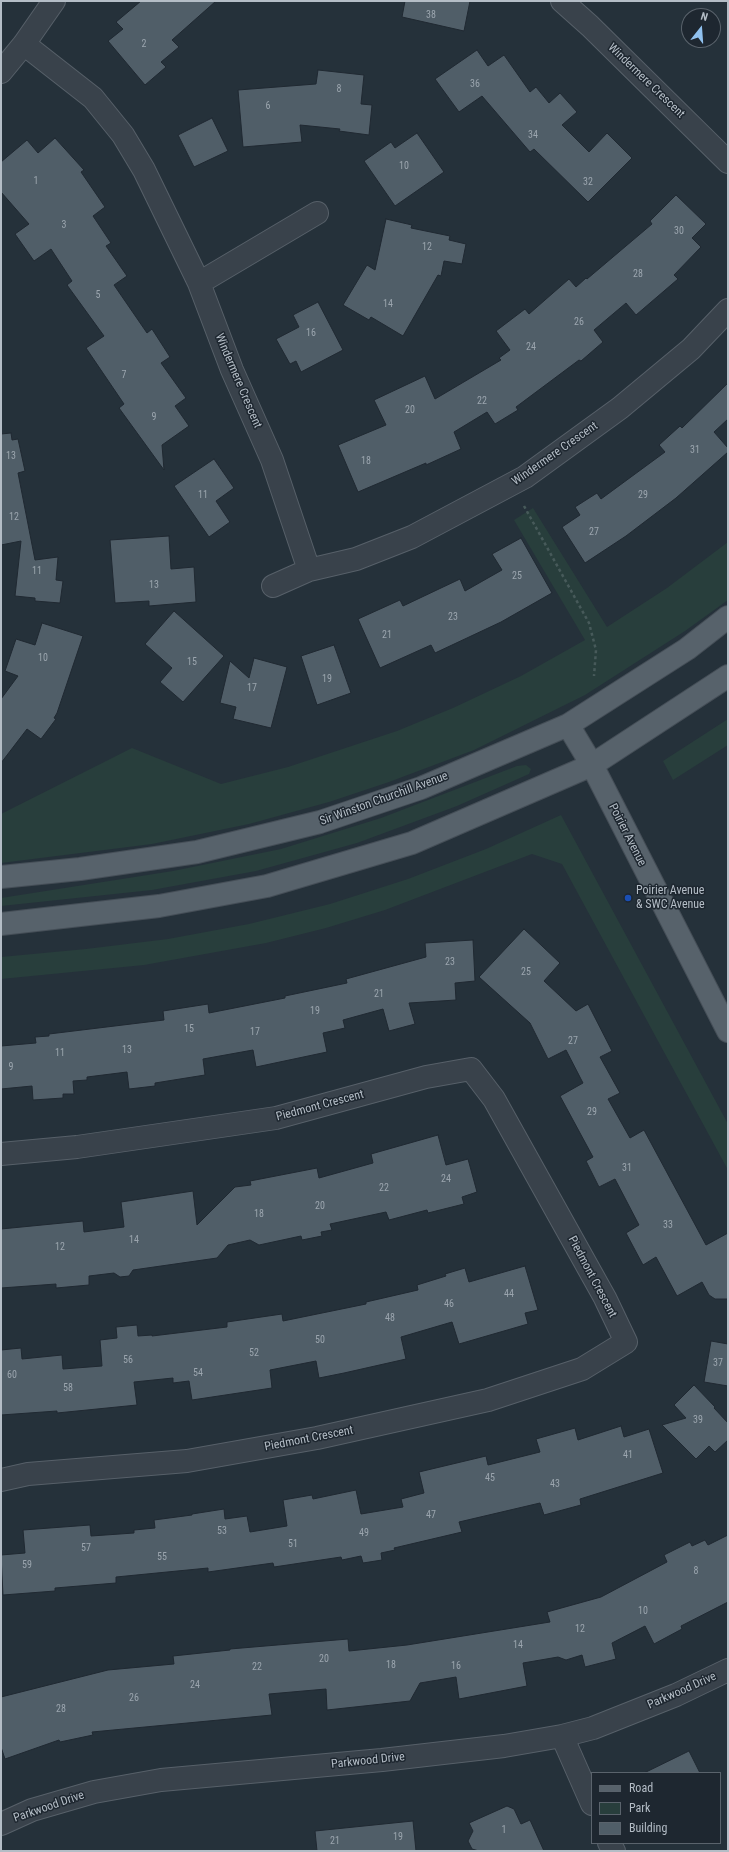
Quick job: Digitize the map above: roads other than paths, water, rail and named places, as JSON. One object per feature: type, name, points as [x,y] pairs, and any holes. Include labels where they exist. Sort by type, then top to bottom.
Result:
[{"type":"main road","name":"Sir Winston Churchill Avenue","points":[[1,876],[80,869],[197,852],[320,822],[421,788],[568,724],[687,649],[728,617]]},
{"type":"main road","points":[[1,924],[159,906],[267,886],[412,843],[592,765],[728,676]]},
{"type":"main road","name":"Poirier Avenue","points":[[568,724],[592,765],[728,1031]]},
{"type":"street","points":[[1,72],[24,44],[54,1]]},
{"type":"street","name":"Windermere Crescent","points":[[562,1],[590,26],[728,162]]},
{"type":"street","name":"Windermere Crescent","points":[[24,44],[93,98],[123,135],[144,170],[199,283],[232,370],[272,460],[309,570]]},
{"type":"street","points":[[199,283],[317,213]]},
{"type":"street","name":"Windermere Crescent","points":[[273,586],[309,570],[356,559],[412,537],[525,478],[620,408],[691,349],[728,310]]},
{"type":"street","name":"Piedmont Crescent","points":[[1,1154],[77,1147],[276,1118],[426,1077],[471,1069],[494,1098],[605,1298],[626,1342],[582,1369],[488,1400],[325,1437],[187,1461],[28,1474],[1,1480]]},
{"type":"street","name":"Parkwood Drive","points":[[1,1824],[32,1810],[94,1792],[161,1780],[382,1760],[504,1746],[562,1736],[593,1728],[676,1695],[728,1670]]},
{"type":"street","points":[[562,1736],[591,1802]]},
{"type":"place","name":"Poirier Avenue & SWC Avenue","points":[[628,898]]}]
